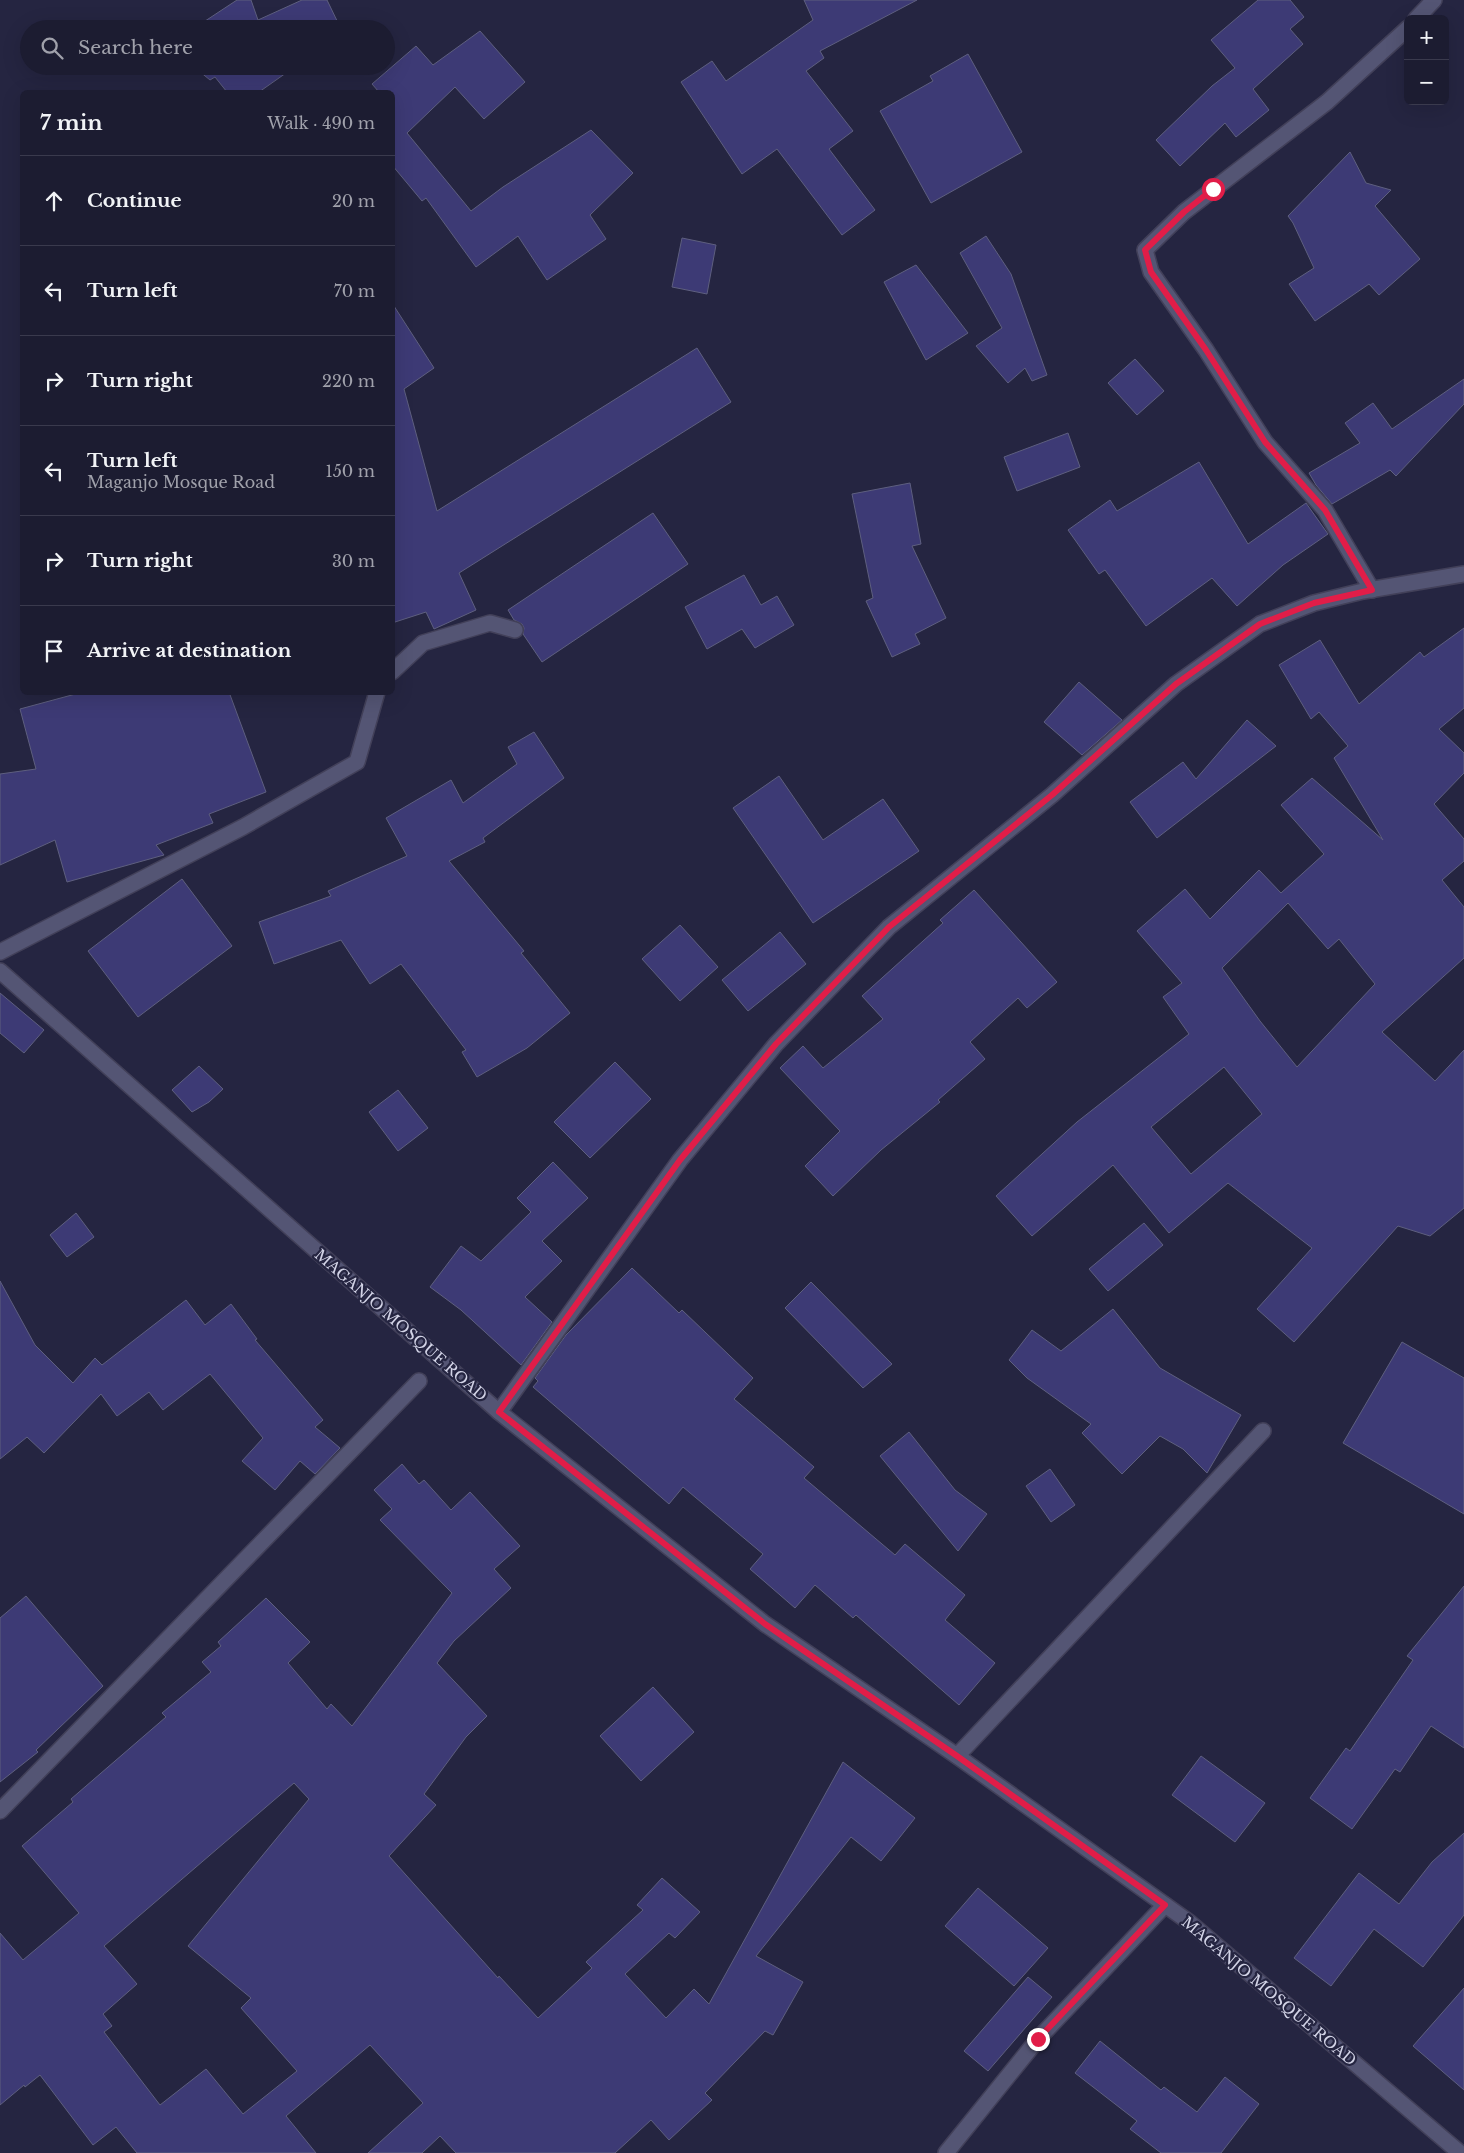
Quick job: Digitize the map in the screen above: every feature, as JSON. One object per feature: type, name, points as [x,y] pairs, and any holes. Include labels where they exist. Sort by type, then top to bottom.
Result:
[{"type":"street","points":[[1420,15],[1434,0]]},
{"type":"street","points":[[1372,590],[1325,510],[1265,442],[1206,350],[1151,272],[1145,250],[1184,212],[1327,102],[1404,32]]},
{"type":"street","points":[[499,1412],[680,1160],[776,1044],[889,927],[1052,795],[1176,684],[1260,624],[1314,603],[1372,590],[1464,574]]},
{"type":"street","points":[[395,669],[422,643],[490,623],[515,630]]},
{"type":"street","points":[[0,952],[243,827],[357,762],[377,695]]},
{"type":"street","name":"MAGANJO MOSQUE ROAD","points":[[0,971],[499,1412],[765,1624],[957,1756],[1196,1928],[1460,2153]]},
{"type":"street","points":[[0,1811],[419,1381]]},
{"type":"street","points":[[957,1756],[1263,1431]]},
{"type":"street","points":[[946,2153],[1038,2039],[1165,1905]]},
{"type":"building","points":[[237,0],[251,0],[258,20],[207,20]]},
{"type":"building","points":[[302,0],[327,0],[337,20],[258,20]]},
{"type":"building","points":[[804,0],[917,0],[820,51],[824,58],[806,71],[853,131],[829,149],[875,210],[842,235],[777,149],[742,174],[681,82],[712,61],[726,81],[813,20]]},
{"type":"building","points":[[1258,0],[1290,0],[1304,17],[1290,29],[1303,44],[1253,89],[1269,110],[1236,137],[1225,123],[1180,166],[1156,140],[1212,86],[1235,68],[1211,40]]},
{"type":"building","points":[[480,31],[525,82],[484,119],[455,87],[407,133],[471,211],[503,187],[591,130],[633,173],[590,215],[606,239],[547,280],[518,236],[476,267],[426,198],[422,201],[395,169],[395,90],[377,90],[372,84],[382,75],[395,75],[395,64],[416,46],[433,65]]},
{"type":"building","points":[[968,54],[1022,152],[931,203],[880,111],[933,81],[930,76]]},
{"type":"building","points":[[204,75],[283,75],[262,90],[225,90],[215,77],[210,80]]},
{"type":"building","points":[[1350,152],[1366,183],[1391,190],[1375,206],[1420,259],[1379,295],[1369,284],[1315,321],[1289,284],[1314,268],[1288,216]]},
{"type":"building","points":[[986,236],[1011,274],[1047,375],[1032,381],[1025,368],[1008,383],[976,346],[1002,328],[960,253]]},
{"type":"building","points":[[682,238],[716,245],[707,294],[672,287]]},
{"type":"building","points":[[916,265],[968,333],[926,360],[884,282]]},
{"type":"building","points":[[395,308],[434,368],[404,389],[437,511],[697,348],[731,402],[459,573],[476,610],[434,629],[426,612],[395,622]]},
{"type":"building","points":[[1135,359],[1164,391],[1137,415],[1108,383]]},
{"type":"building","points":[[1464,379],[1464,404],[1396,476],[1390,470],[1332,504],[1316,485],[1309,473],[1360,443],[1345,423],[1373,403],[1392,429]]},
{"type":"building","points":[[1068,433],[1080,467],[1017,491],[1004,457]]},
{"type":"building","points":[[1199,462],[1248,544],[1306,503],[1328,534],[1283,565],[1237,606],[1212,578],[1146,626],[1105,570],[1099,574],[1068,530],[1110,500],[1117,511]]},
{"type":"building","points":[[910,483],[921,544],[912,546],[946,618],[915,634],[920,644],[892,657],[866,601],[873,598],[852,494]]},
{"type":"building","points":[[653,513],[688,564],[542,662],[523,634],[524,628],[522,624],[514,620],[508,610]]},
{"type":"building","points":[[744,575],[761,605],[777,596],[794,625],[755,648],[742,629],[707,649],[685,607]]},
{"type":"building","points":[[1464,628],[1464,708],[1439,729],[1464,753],[1464,773],[1434,804],[1464,839],[1464,861],[1442,880],[1464,907],[1464,958],[1382,1032],[1435,1081],[1464,1050],[1464,1208],[1430,1236],[1398,1226],[1294,1342],[1257,1309],[1312,1248],[1228,1183],[1169,1233],[1113,1165],[1032,1236],[996,1196],[1077,1122],[1189,1034],[1163,997],[1182,983],[1137,931],[1185,889],[1210,919],[1259,870],[1281,893],[1324,854],[1281,805],[1312,778],[1383,840],[1334,758],[1348,746],[1319,712],[1311,719],[1279,665],[1320,640],[1359,704],[1420,652],[1424,657]],"holes":[[[1288,903],[1328,949],[1339,939],[1375,984],[1297,1067],[1260,1021],[1222,968]],[[1224,1067],[1262,1114],[1191,1174],[1151,1127]]]},
{"type":"building","points":[[1079,682],[1122,720],[1082,755],[1044,722]]},
{"type":"building","points":[[72,695],[230,695],[266,792],[209,814],[213,823],[156,845],[164,855],[67,882],[55,840],[0,865],[0,774],[36,769],[20,709]]},
{"type":"building","points":[[1247,720],[1276,746],[1157,838],[1130,802],[1183,762],[1196,779]]},
{"type":"building","points":[[534,732],[564,778],[483,838],[485,842],[449,861],[524,951],[521,953],[570,1013],[527,1048],[477,1077],[462,1052],[466,1050],[401,964],[370,984],[341,940],[274,964],[259,922],[331,896],[328,891],[407,856],[386,818],[451,780],[463,803],[517,764],[508,747]]},
{"type":"building","points":[[779,776],[823,840],[883,799],[919,851],[813,923],[733,808]]},
{"type":"building","points":[[182,879],[232,946],[138,1017],[88,951]]},
{"type":"building","points":[[974,890],[1057,982],[1027,1008],[1018,998],[970,1042],[985,1059],[938,1100],[940,1102],[881,1150],[833,1196],[805,1166],[840,1131],[780,1068],[803,1046],[823,1068],[883,1019],[862,996],[943,923],[940,920]]},
{"type":"building","points":[[680,925],[718,967],[680,1001],[642,959]]},
{"type":"building","points":[[780,932],[806,964],[748,1011],[722,980]]},
{"type":"building","points":[[0,993],[44,1030],[24,1053],[0,1033]]},
{"type":"building","points":[[615,1062],[651,1099],[590,1158],[554,1122]]},
{"type":"building","points":[[199,1066],[223,1089],[209,1102],[192,1112],[172,1090]]},
{"type":"building","points":[[398,1090],[428,1128],[398,1151],[369,1112]]},
{"type":"building","points":[[553,1162],[588,1198],[542,1241],[562,1261],[525,1297],[552,1322],[521,1365],[461,1310],[430,1287],[461,1246],[481,1261],[531,1212],[517,1198]]},
{"type":"building","points":[[76,1213],[94,1237],[67,1257],[50,1235]]},
{"type":"building","points":[[1144,1223],[1163,1245],[1108,1291],[1089,1269]]},
{"type":"building","points":[[632,1268],[679,1313],[682,1310],[753,1378],[734,1399],[814,1467],[804,1478],[895,1555],[905,1544],[965,1595],[945,1620],[995,1663],[959,1705],[856,1615],[853,1618],[815,1585],[795,1608],[750,1569],[763,1554],[683,1487],[669,1504],[533,1387],[538,1381],[535,1378],[566,1335]]},
{"type":"building","points":[[0,1281],[35,1345],[73,1383],[95,1358],[102,1365],[186,1300],[205,1325],[231,1304],[257,1339],[255,1340],[323,1420],[315,1427],[340,1448],[315,1474],[300,1461],[275,1490],[242,1461],[263,1438],[210,1374],[163,1410],[149,1392],[117,1416],[101,1394],[44,1453],[27,1437],[0,1459]]},
{"type":"building","points":[[811,1282],[892,1364],[863,1388],[785,1308]]},
{"type":"building","points":[[1113,1309],[1160,1368],[1241,1415],[1207,1473],[1183,1449],[1160,1436],[1122,1474],[1082,1433],[1091,1424],[1027,1378],[1009,1360],[1032,1330],[1061,1351]]},
{"type":"building","points":[[1402,1342],[1464,1378],[1464,1514],[1343,1443]]},
{"type":"building","points":[[909,1432],[955,1490],[987,1514],[958,1551],[880,1456]]},
{"type":"building","points":[[402,1464],[419,1484],[424,1480],[451,1510],[470,1492],[520,1546],[494,1569],[511,1588],[454,1641],[437,1663],[487,1716],[466,1737],[424,1794],[436,1805],[389,1856],[498,1978],[499,1976],[538,2018],[592,1968],[586,1962],[643,1910],[637,1905],[662,1878],[700,1912],[675,1938],[669,1933],[625,1974],[666,2018],[694,1989],[709,2004],[843,1762],[915,1818],[881,1861],[851,1837],[756,1956],[803,1982],[773,2035],[765,2031],[705,2093],[712,2100],[669,2140],[651,2120],[615,2153],[456,2153],[440,2136],[422,2153],[368,2153],[423,2103],[370,2045],[286,2116],[316,2153],[137,2153],[116,2127],[93,2145],[40,2075],[25,2087],[24,2085],[0,2105],[0,1933],[23,1960],[79,1913],[22,1846],[73,1802],[71,1799],[166,1717],[162,1713],[211,1672],[202,1662],[221,1646],[218,1642],[266,1598],[310,1642],[288,1663],[327,1709],[331,1704],[352,1726],[452,1593],[380,1520],[392,1509],[374,1490]],"holes":[[[294,1783],[309,1799],[188,1946],[251,1998],[241,2008],[297,2071],[243,2114],[206,2069],[160,2105],[104,2032],[112,2026],[103,2014],[137,1984],[104,1946]]]},
{"type":"building","points":[[1050,1469],[1075,1505],[1051,1522],[1026,1486]]},
{"type":"building","points":[[1464,1586],[1464,1748],[1431,1726],[1400,1772],[1395,1769],[1352,1829],[1310,1798],[1346,1748],[1350,1751],[1413,1660],[1407,1656]]},
{"type":"building","points":[[26,1596],[103,1686],[36,1750],[38,1752],[0,1782],[0,1618]]},
{"type":"building","points":[[653,1687],[694,1732],[641,1781],[600,1736]]},
{"type":"building","points":[[1201,1756],[1265,1803],[1235,1842],[1172,1795]]},
{"type":"building","points":[[1464,1833],[1464,1915],[1423,1967],[1374,1929],[1331,1986],[1294,1958],[1359,1873],[1399,1904],[1432,1862]]},
{"type":"building","points":[[978,1888],[1048,1948],[1014,1986],[945,1926]]},
{"type":"building","points":[[1028,1977],[1052,1997],[988,2071],[964,2051]]},
{"type":"building","points":[[1464,1988],[1464,2090],[1413,2046]]},
{"type":"building","points":[[1100,2041],[1161,2090],[1164,2087],[1197,2112],[1225,2077],[1259,2104],[1221,2153],[1161,2153],[1130,2129],[1137,2121],[1075,2073]]},
{"type":"route","points":[[1038,2039],[1165,1905],[957,1756],[765,1624],[499,1412],[680,1160],[776,1044],[889,927],[1052,795],[1176,684],[1260,624],[1314,603],[1372,590],[1325,510],[1265,442],[1206,350],[1151,272],[1145,250],[1184,212],[1213,189]]}]
